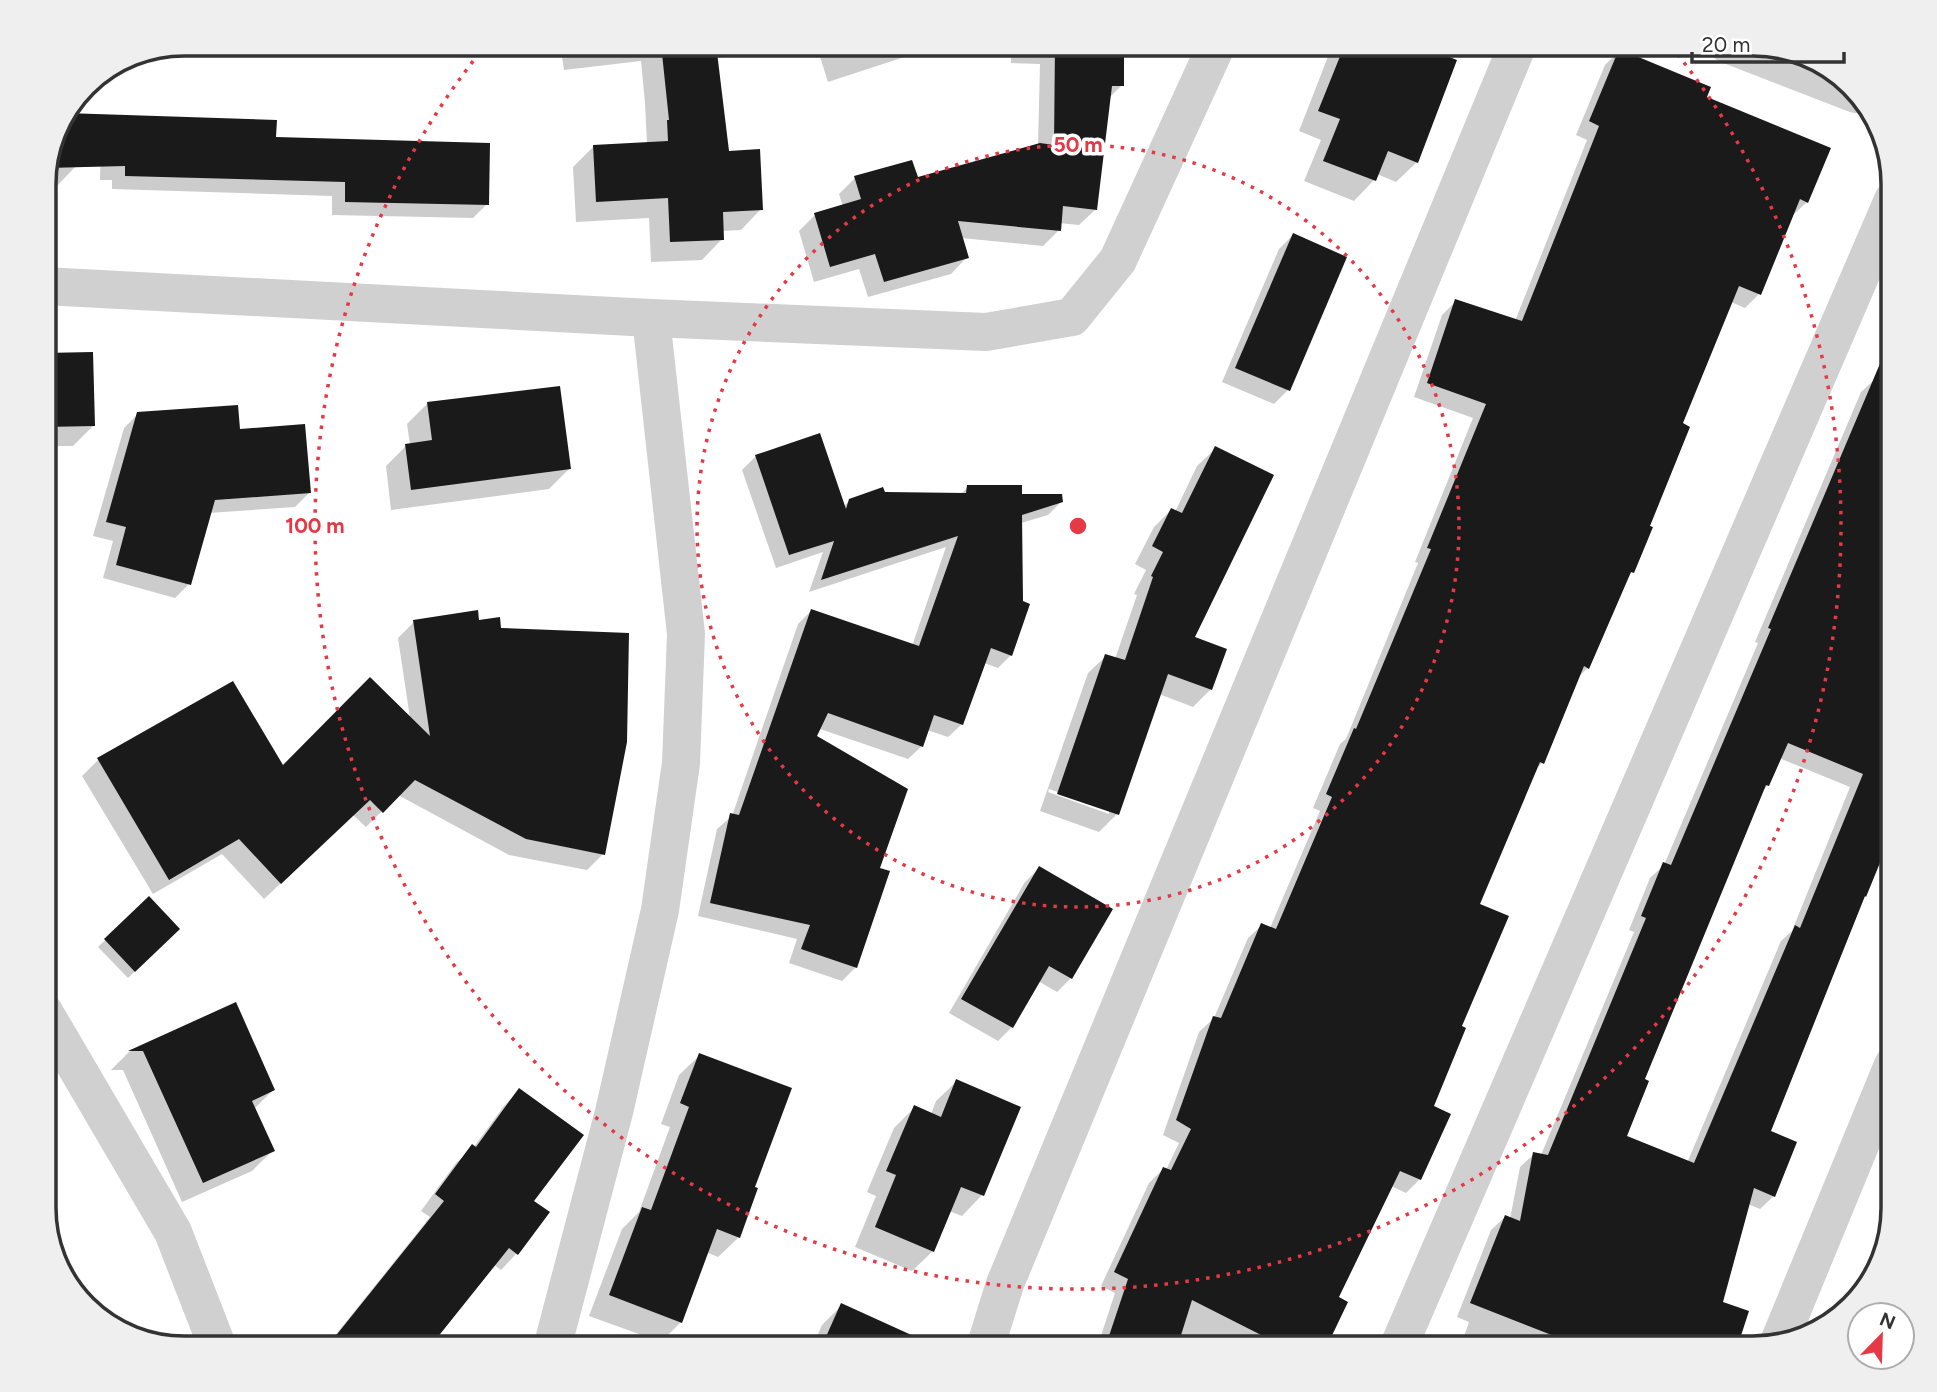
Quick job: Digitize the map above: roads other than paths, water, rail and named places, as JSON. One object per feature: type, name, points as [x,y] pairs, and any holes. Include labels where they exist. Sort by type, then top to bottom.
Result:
[{"type":"street","points":[[56,287],[651,318],[986,332],[1072,317],[1118,260],[1212,56]]},
{"type":"street","points":[[989,1336],[1005,1284],[1513,56]]},
{"type":"street","points":[[1759,56],[1836,86]]},
{"type":"street","points":[[1403,1336],[1881,228]]},
{"type":"street","points":[[555,1336],[614,1112],[660,910],[681,764],[686,634],[651,318]]},
{"type":"street","points":[[56,1033],[173,1233],[213,1336]]},
{"type":"street","points":[[1783,1333],[1881,1094]]}]
